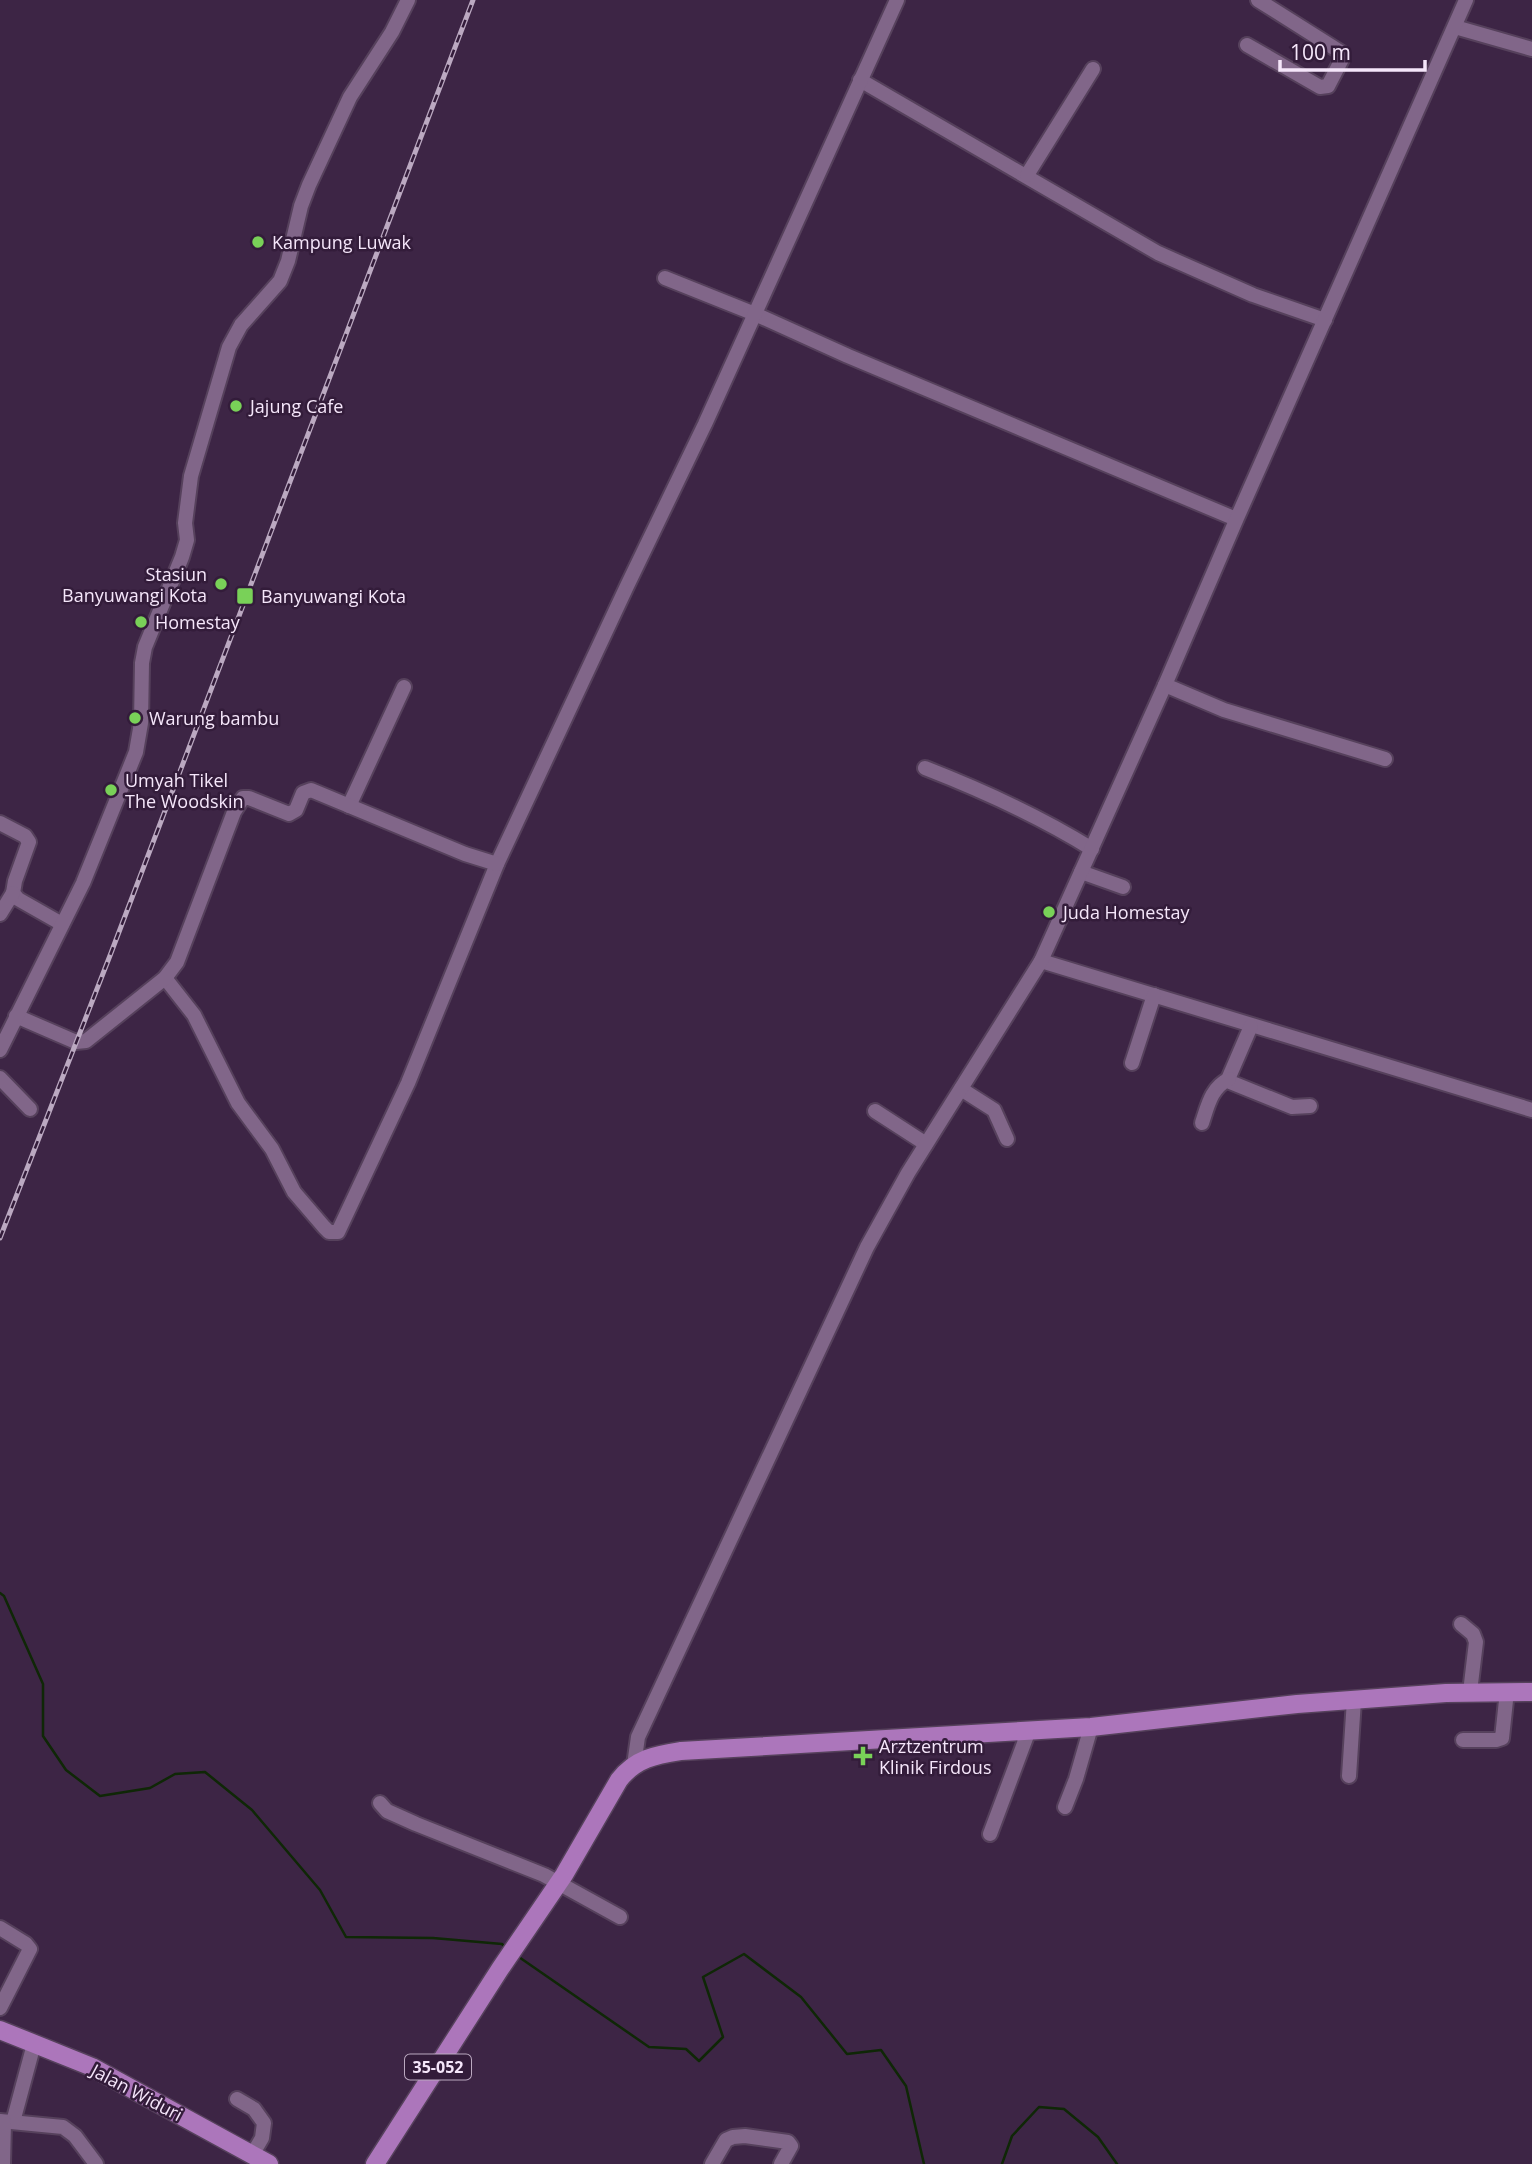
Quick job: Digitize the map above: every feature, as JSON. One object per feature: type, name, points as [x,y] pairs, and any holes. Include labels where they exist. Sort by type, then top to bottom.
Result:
[{"type":"main road","points":[[634,1765],[654,1755],[681,1751],[1091,1727],[1297,1704],[1471,1692],[1532,1692]]},
{"type":"main road","name":"35-052","points":[[375,2164],[558,1884],[614,1788],[634,1765]]},
{"type":"main road","name":"Jalan Widuri","points":[[0,2030],[104,2073],[257,2147],[269,2164]]},
{"type":"street","points":[[0,1050],[96,852],[136,752],[141,723],[142,663],[145,647],[183,558],[187,540],[185,523],[190,483],[229,347],[241,324],[281,281],[309,185],[350,97],[393,32],[408,0]]},
{"type":"street","points":[[165,978],[194,1015],[238,1103],[272,1149],[294,1192],[329,1232],[338,1232],[408,1083],[497,864],[755,314],[897,0]]},
{"type":"street","points":[[1247,45],[1320,87],[1328,86],[1342,59],[1342,53],[1258,0]]},
{"type":"street","points":[[634,1765],[638,1737],[867,1247],[926,1144],[1041,961],[1166,685],[1236,519],[1466,0]]},
{"type":"street","points":[[1455,27],[1532,49]]},
{"type":"street","points":[[1027,176],[1093,69]]},
{"type":"street","points":[[860,80],[1158,253],[1253,295],[1325,320]]},
{"type":"street","points":[[665,278],[1236,519]]},
{"type":"street","points":[[1166,685],[1224,710],[1385,759]]},
{"type":"street","points":[[349,806],[404,687]]},
{"type":"street","points":[[925,768],[984,791],[1049,823],[1092,849]]},
{"type":"street","points":[[16,1016],[76,1042],[86,1041],[165,978],[177,962],[241,800],[249,798],[292,813],[303,793],[311,790],[465,854],[497,864]]},
{"type":"street","points":[[0,823],[28,838],[29,846],[14,887],[0,914]]},
{"type":"street","points":[[1081,872],[1123,887]]},
{"type":"street","points":[[0,874],[14,887],[18,899],[62,924]]},
{"type":"street","points":[[1041,961],[1532,1110]]},
{"type":"street","points":[[1132,1063],[1154,995]]},
{"type":"street","points":[[1202,1123],[1214,1089],[1229,1079],[1251,1026]]},
{"type":"street","points":[[0,1078],[30,1109]]},
{"type":"street","points":[[1229,1079],[1292,1107],[1310,1106]]},
{"type":"street","points":[[961,1089],[994,1110],[1007,1139]]},
{"type":"street","points":[[875,1111],[926,1144]]},
{"type":"street","points":[[1461,1624],[1473,1634],[1476,1642],[1471,1692]]},
{"type":"street","points":[[1463,1740],[1502,1738],[1507,1691]]},
{"type":"street","points":[[1349,1776],[1354,1700]]},
{"type":"street","points":[[1065,1807],[1091,1727]]},
{"type":"street","points":[[990,1835],[1029,1730]]},
{"type":"street","points":[[380,1803],[387,1811],[476,1849],[508,1859],[620,1917]]},
{"type":"street","points":[[0,1928],[30,1949],[0,2006]]},
{"type":"street","points":[[3,2164],[6,2122],[34,2044]]},
{"type":"street","points":[[237,2099],[261,2117],[265,2132],[257,2147]]},
{"type":"street","points":[[6,2122],[63,2127],[75,2136],[96,2164]]},
{"type":"street","points":[[712,2164],[726,2140],[738,2136],[788,2142],[791,2146],[781,2164]]},
{"type":"waterway","points":[[0,1593],[4,1596],[43,1684],[43,1736],[66,1770],[100,1796],[150,1788],[175,1774],[205,1772],[252,1810],[320,1890],[346,1937],[433,1938],[502,1944],[505,1947]]},
{"type":"waterway","points":[[516,1955],[649,2047],[686,2049],[699,2061],[723,2037],[703,1977],[744,1954],[801,1997],[847,2054],[881,2050],[906,2086],[924,2164]]},
{"type":"waterway","points":[[1002,2164],[1012,2136],[1039,2107],[1064,2109],[1098,2137],[1117,2164]]},
{"type":"railway","points":[[0,1238],[473,0]]},
{"type":"place","name":"Kampung Luwak","points":[[258,242]]},
{"type":"place","name":"Jajung Cafe","points":[[236,406]]},
{"type":"place","name":"Stasiun Banyuwangi Kota","points":[[221,584]]},
{"type":"place","name":"Banyuwangi Kota","points":[[245,596]]},
{"type":"place","name":"Homestay","points":[[141,622]]},
{"type":"place","name":"Warung bambu","points":[[135,718]]},
{"type":"place","name":"Umyah Tikel The Woodskin","points":[[111,790]]},
{"type":"place","name":"Juda Homestay","points":[[1049,912]]},
{"type":"place","name":"Arztzentrum Klinik Firdous","points":[[863,1756]]}]
